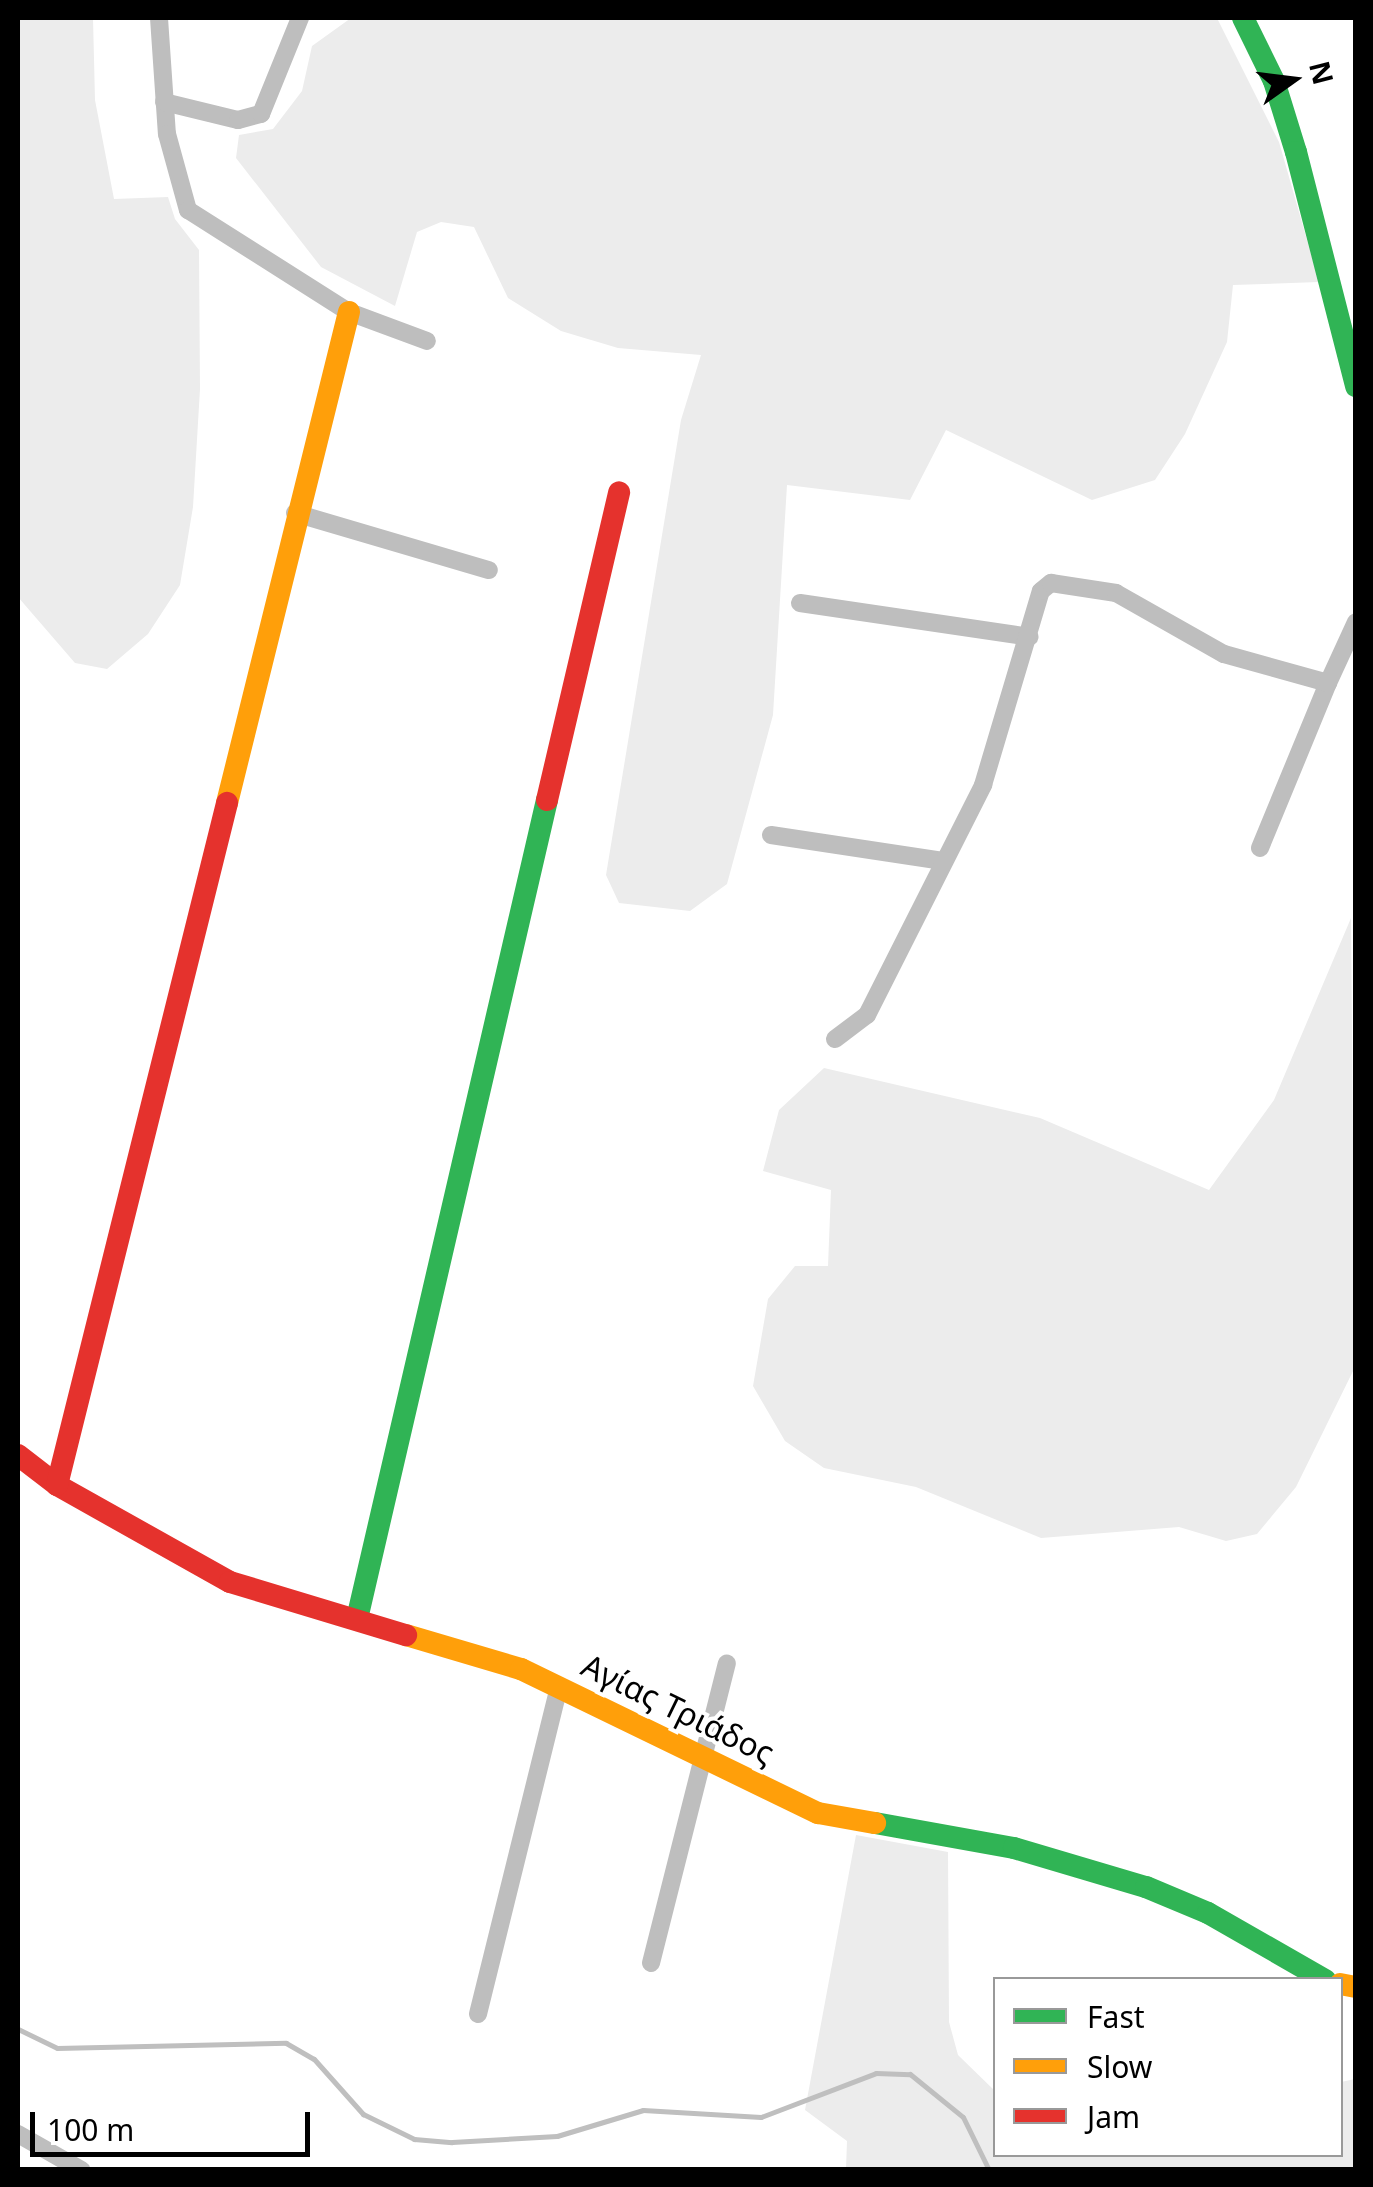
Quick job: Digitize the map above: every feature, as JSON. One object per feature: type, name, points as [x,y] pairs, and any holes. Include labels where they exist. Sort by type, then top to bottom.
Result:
[{"type":"street","points":[[159,18],[164,102],[188,210],[349,312],[427,342]]},
{"type":"street","points":[[164,102],[238,120],[260,114],[300,18]]},
{"type":"street","points":[[1243,18],[1274,81],[1296,152],[1356,386]]},
{"type":"street","points":[[57,1485],[295,513],[349,312]]},
{"type":"street","points":[[357,1619],[620,492]]},
{"type":"street","points":[[295,513],[489,570]]},
{"type":"street","points":[[834,1039],[867,1015],[983,784],[1041,591],[1052,583],[1116,593],[1224,654],[1328,682]]},
{"type":"street","points":[[800,603],[1030,636]]},
{"type":"street","points":[[1260,848],[1356,622]]},
{"type":"street","points":[[771,835],[942,860]]},
{"type":"street","name":"Αγίας Τριάδος","points":[[18,1455],[57,1485],[194,1566],[357,1619],[469,1650],[558,1686],[702,1761],[818,1813],[1014,1848],[1146,1887],[1208,1913],[1321,1977]]},
{"type":"street","points":[[651,1963],[727,1663]]},
{"type":"street","points":[[478,2014],[558,1686]]},
{"type":"street","points":[[18,2134],[81,2170]]},
{"type":"shaded area","points":[[18,18],[93,18],[95,100],[114,199],[168,197],[175,219],[199,250],[200,389],[193,507],[180,585],[148,634],[107,669],[75,663],[18,597]]},
{"type":"shaded area","points":[[351,18],[1217,18],[1279,142],[1319,282],[1233,285],[1227,342],[1185,434],[1155,480],[1092,500],[946,430],[910,500],[787,485],[773,715],[727,884],[690,911],[619,903],[606,875],[681,420],[701,355],[618,348],[561,331],[508,298],[474,227],[441,222],[417,232],[395,306],[321,267],[236,158],[239,135],[273,129],[302,91],[312,46]]},
{"type":"shaded area","points":[[1351,918],[1355,1367],[1296,1487],[1257,1534],[1226,1541],[1179,1527],[1041,1538],[916,1487],[824,1468],[785,1441],[753,1386],[768,1299],[795,1266],[828,1266],[831,1190],[763,1171],[779,1110],[824,1068],[1040,1118],[1209,1190],[1274,1100]]},
{"type":"shaded area","points":[[856,1835],[948,1852],[949,2022],[958,2055],[993,2089],[993,2157],[1343,2157],[1343,2082],[1355,2079],[1355,2169],[846,2169],[847,2141],[805,2110]]},
{"type":"waterway","points":[[18,2029],[57,2048],[286,2043],[314,2059],[363,2114],[414,2139],[452,2142],[557,2136],[643,2110],[761,2117],[876,2073],[910,2074],[963,2117],[989,2170]]},
{"type":"waterway","points":[[1189,2170],[1198,2170]]},
{"type":"traffic: fast","points":[[1243,18],[1274,81],[1296,152],[1356,386]]},
{"type":"traffic: fast","points":[[357,1619],[547,800]]},
{"type":"traffic: fast","points":[[875,1823],[1014,1848],[1146,1887],[1208,1913],[1320,1977]]},
{"type":"traffic: slow","points":[[227,803],[349,312]]},
{"type":"traffic: slow","points":[[406,1635],[521,1669],[818,1813],[875,1823]]},
{"type":"traffic: slow","points":[[1343,1985],[1356,1987]]},
{"type":"traffic: jam","points":[[547,800],[619,492]]},
{"type":"traffic: jam","points":[[57,1485],[227,803]]},
{"type":"traffic: jam","points":[[18,1455],[57,1485],[230,1582],[406,1635]]}]
